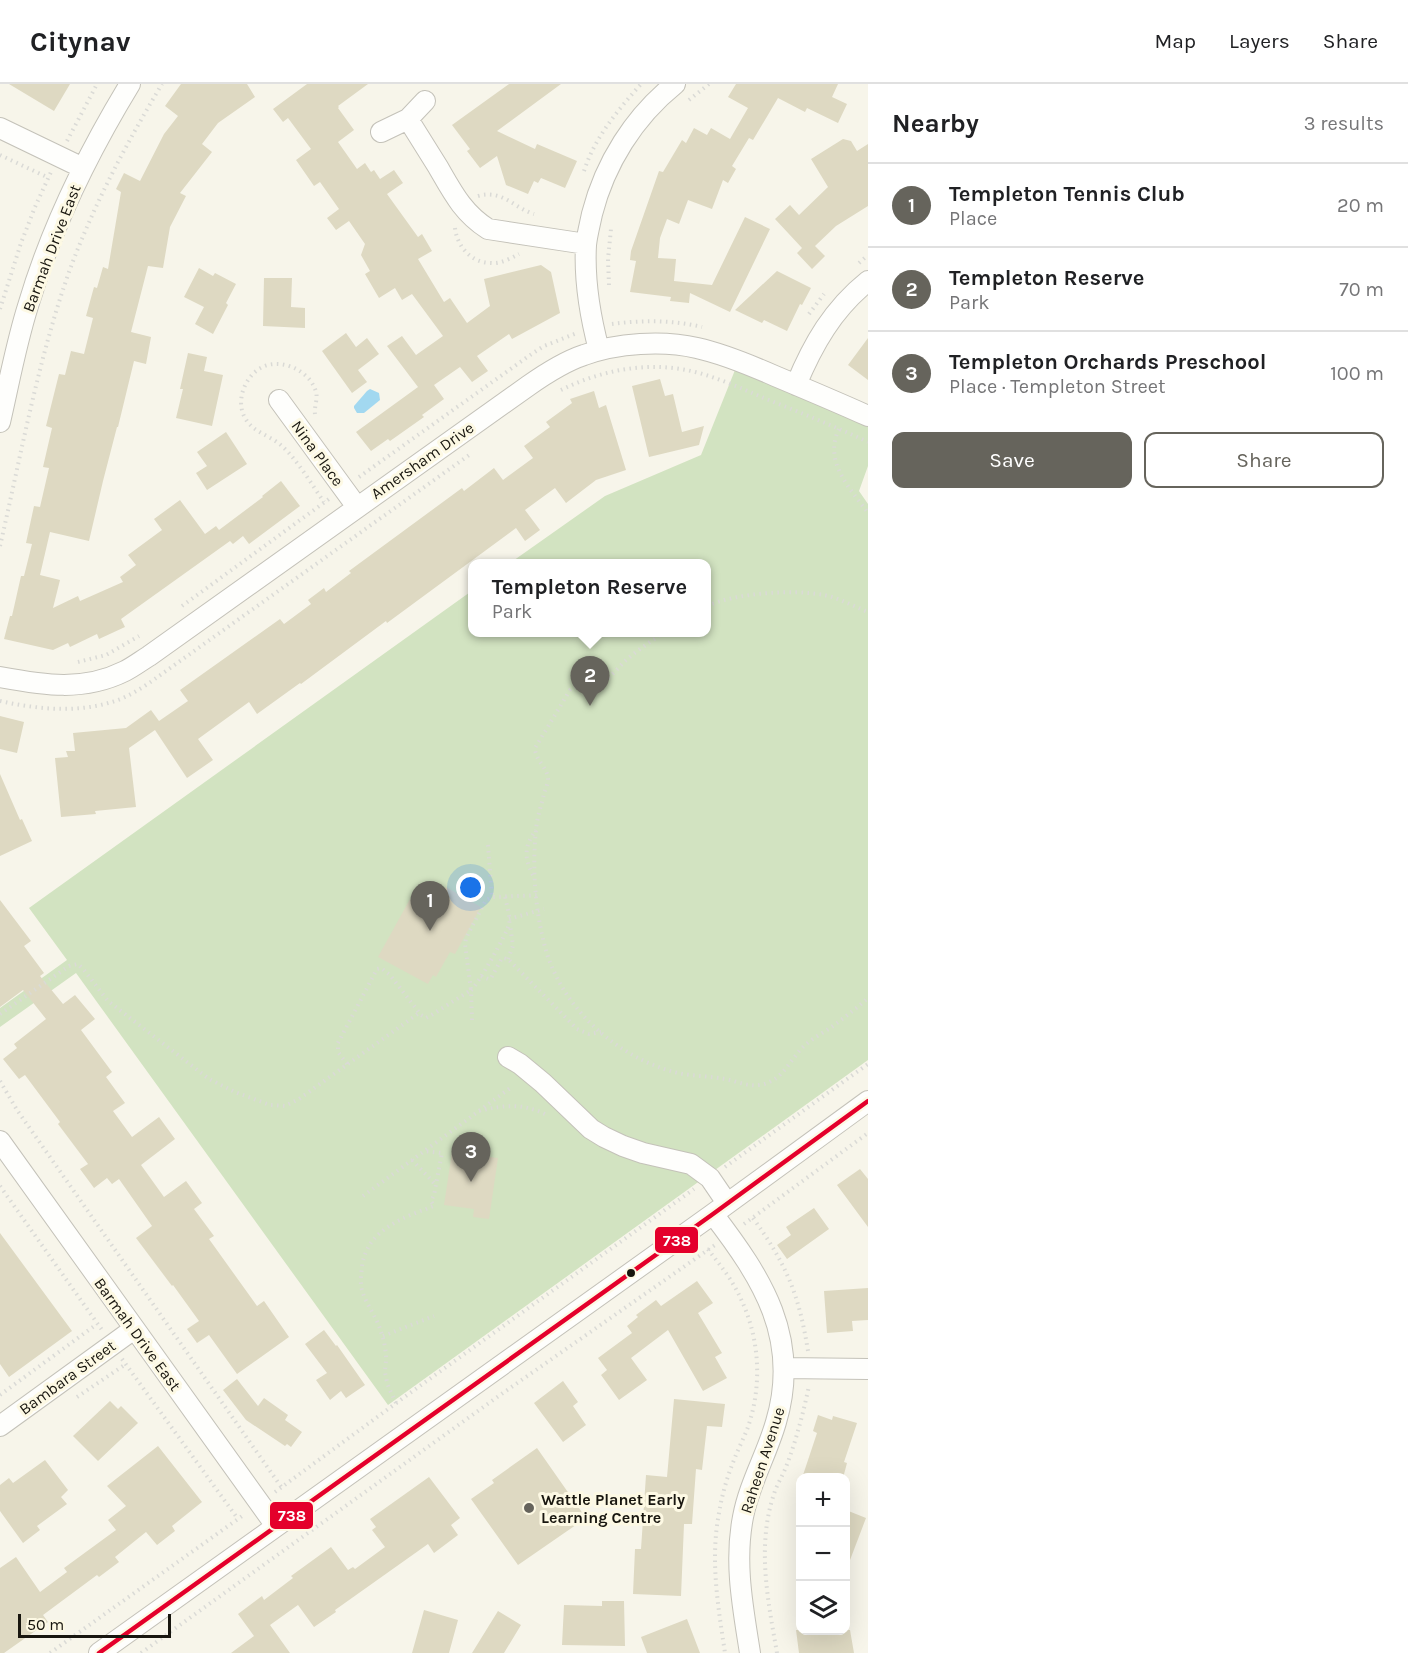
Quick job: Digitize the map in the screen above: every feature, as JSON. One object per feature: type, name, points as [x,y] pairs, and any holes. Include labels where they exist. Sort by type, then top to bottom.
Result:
[{"type":"street","name":"Barmah Drive East","points":[[0,422],[27,306],[47,251],[83,168],[130,84]]},
{"type":"street","points":[[599,350],[588,299],[586,244],[599,191],[622,144],[646,111],[675,84]]},
{"type":"street","points":[[381,132],[408,119],[425,101]]},
{"type":"street","points":[[408,119],[456,199],[470,216],[488,230],[586,244]]},
{"type":"street","points":[[0,128],[83,168]]},
{"type":"street","points":[[796,385],[825,326],[868,281]]},
{"type":"street","name":"Amersham Drive","points":[[0,678],[65,686],[87,683],[126,671],[544,375],[560,365],[599,350],[636,345],[677,345],[696,348],[739,360],[868,416]]},
{"type":"street","name":"Nina Place","points":[[279,400],[357,507]]},
{"type":"street","points":[[508,1057],[543,1083],[578,1118],[604,1137],[643,1153],[691,1164],[710,1178]]},
{"type":"street","points":[[99,1653],[868,1101]]},
{"type":"street","name":"Barmah Drive East","points":[[0,1141],[276,1526]]},
{"type":"street","name":"Raheen Avenue","points":[[710,1178],[720,1208],[742,1253],[764,1288],[777,1324],[784,1368],[783,1390],[777,1421],[749,1493],[741,1528],[740,1589],[750,1653]]},
{"type":"street","name":"Bambara Street","points":[[0,1426],[134,1329]]},
{"type":"street","points":[[784,1368],[868,1369]]},
{"type":"path","points":[[65,145],[97,84]]},
{"type":"path","points":[[0,546],[37,386],[69,272],[108,182],[162,84]]},
{"type":"path","points":[[683,104],[710,84]]},
{"type":"path","points":[[0,155],[49,178]]},
{"type":"path","points":[[0,309],[21,243],[52,171]]},
{"type":"path","points":[[471,203],[484,194],[501,196],[524,211],[535,215]]},
{"type":"path","points":[[609,291],[608,259],[612,222]]},
{"type":"path","points":[[612,313],[614,324]]},
{"type":"path","points":[[353,482],[533,353],[544,346],[584,332]]},
{"type":"path","points":[[560,390],[579,381],[617,370],[645,367],[696,372],[726,382],[868,442]]},
{"type":"path","points":[[839,429],[835,438],[835,460],[844,479],[868,513]]},
{"type":"path","points":[[0,701],[40,708],[73,709],[107,704],[125,697],[159,676],[476,450]]},
{"type":"path","points":[[182,606],[332,497]]},
{"type":"path","points":[[711,605],[758,595],[804,593],[839,599],[868,612]]},
{"type":"path","points":[[75,663],[106,655],[144,634]]},
{"type":"path","points":[[534,878],[536,829],[548,781],[545,769],[535,753],[535,748],[567,695],[575,686],[599,685],[628,658],[658,637]]},
{"type":"path","points":[[536,829],[528,842],[526,859],[538,895],[537,911],[544,945],[559,983],[572,1004],[590,1023],[635,1056],[670,1070],[690,1075],[760,1085],[778,1077],[804,1046],[868,998]]},
{"type":"path","points":[[488,845],[492,897]]},
{"type":"path","points":[[472,1020],[471,990],[465,949],[466,938],[486,900],[492,897],[538,895]]},
{"type":"path","points":[[506,896],[513,946],[508,959]]},
{"type":"path","points":[[347,1064],[338,1052],[338,1043],[377,969],[381,968],[390,975],[419,1013],[426,1018],[476,986],[509,921],[544,909]]},
{"type":"path","points":[[503,936],[512,937]]},
{"type":"path","points":[[481,976],[491,978],[502,958],[508,959],[577,1029],[589,1034],[601,1032]]},
{"type":"path","points":[[0,1014],[69,966],[78,964],[108,1001],[209,1079],[270,1105],[285,1106],[419,1013]]},
{"type":"path","points":[[275,1492],[396,1402],[868,1064]]},
{"type":"path","points":[[0,1081],[17,1110],[282,1488]]},
{"type":"path","points":[[363,1196],[513,1086]]},
{"type":"path","points":[[744,1224],[868,1133]]},
{"type":"path","points":[[396,1402],[387,1385],[381,1328],[366,1301],[361,1275],[365,1251],[378,1233],[403,1218],[434,1206],[430,1201],[434,1195],[442,1153],[424,1151]]},
{"type":"path","points":[[412,1160],[436,1185]]},
{"type":"path","points":[[0,1186],[102,1331]]},
{"type":"path","points":[[753,1218],[778,1255],[791,1282],[804,1327],[809,1357]]},
{"type":"path","points":[[141,1653],[502,1394],[708,1250],[729,1278],[744,1306],[754,1339],[759,1372],[753,1410],[723,1495],[714,1543],[718,1610],[725,1653]]},
{"type":"path","points":[[382,1336],[434,1316]]},
{"type":"path","points":[[0,1395],[97,1324]]},
{"type":"path","points":[[122,1359],[238,1519]]},
{"type":"path","points":[[777,1653],[765,1579],[766,1529],[773,1496],[786,1467],[798,1430],[810,1380]]},
{"type":"path","points":[[50,1653],[245,1513]]},
{"type":"green space","points":[[739,360],[868,416],[868,466],[859,491],[868,504],[868,1060],[388,1405],[76,973],[0,1027],[0,1008],[67,960],[29,908],[468,594],[468,637],[711,637],[711,559],[516,559],[605,496],[701,455]]},
{"type":"water","points":[[370,389],[379,393],[380,400],[364,413],[357,413],[354,406]]},
{"type":"building","points":[[9,84],[70,84],[54,111]]},
{"type":"building","points":[[181,84],[247,84],[255,97],[218,123],[202,144],[212,152],[180,193],[186,196],[170,227],[163,268],[148,266],[131,332],[151,337],[146,364],[134,361],[89,541],[50,532],[40,575],[60,580],[53,608],[78,596],[80,601],[123,582],[120,577],[136,565],[128,555],[162,530],[154,519],[180,500],[205,534],[216,526],[219,530],[281,481],[300,506],[249,544],[243,536],[233,544],[230,541],[121,619],[125,627],[99,639],[97,634],[70,647],[68,643],[53,650],[4,639],[32,544],[26,543],[34,506],[40,507],[49,468],[43,467],[52,428],[46,426],[59,374],[65,375],[71,351],[84,354],[93,318],[86,316],[94,287],[97,288],[103,267],[108,269],[121,192],[116,189],[124,173],[140,181],[164,134],[178,116],[165,106]]},
{"type":"building","points":[[307,84],[368,84],[338,106],[354,130],[338,142],[357,169],[365,163],[380,179],[394,170],[403,183],[387,194],[418,237],[422,234],[432,251],[418,259],[444,302],[450,298],[467,323],[490,306],[484,279],[541,265],[551,272],[560,313],[512,339],[509,334],[477,356],[488,371],[472,382],[460,367],[434,385],[444,399],[422,415],[424,417],[390,441],[388,439],[371,451],[356,432],[418,387],[387,346],[402,336],[416,355],[443,336],[412,294],[402,300],[395,288],[379,298],[365,274],[370,271],[361,255],[365,244],[349,221],[336,230],[327,218],[339,209],[320,182],[314,186],[296,160],[311,149],[288,118],[283,122],[273,109]]},
{"type":"building","points":[[509,84],[561,84],[497,131],[535,149],[537,144],[577,161],[565,188],[541,178],[538,183],[534,181],[528,194],[506,185],[497,156],[480,168],[467,151],[470,149],[452,125]]},
{"type":"building","points":[[736,84],[838,84],[832,97],[847,104],[838,123],[807,108],[805,112],[778,98],[753,140],[749,138],[732,166],[736,169],[728,183],[723,180],[712,209],[688,200],[679,224],[667,219],[660,238],[658,258],[676,259],[674,281],[712,285],[745,217],[770,229],[730,312],[690,293],[689,303],[670,301],[671,297],[630,292],[636,261],[630,260],[631,251],[659,171],[663,172],[682,140],[686,143],[694,128],[707,135],[711,128],[730,139],[748,108],[728,97]]},
{"type":"building","points":[[843,139],[851,141],[857,151],[868,144],[868,206],[836,226],[815,246],[825,256],[812,269],[797,253],[802,248],[775,219],[790,205],[799,215],[828,187],[811,159]]},
{"type":"building","points":[[199,268],[236,284],[213,334],[195,324],[204,307],[184,297]]},
{"type":"building","points":[[777,271],[811,288],[802,305],[800,304],[787,331],[764,320],[762,323],[735,310]]},
{"type":"building","points":[[264,278],[292,278],[291,307],[305,308],[305,328],[263,326]]},
{"type":"building","points":[[346,333],[356,347],[367,338],[379,354],[358,370],[367,382],[352,393],[322,351]]},
{"type":"building","points":[[868,338],[868,380],[848,365]]},
{"type":"building","points":[[188,353],[207,357],[204,371],[223,375],[212,426],[176,418]]},
{"type":"building","points":[[660,379],[665,396],[673,394],[682,432],[704,426],[699,445],[649,457],[632,386]]},
{"type":"building","points":[[594,391],[599,408],[606,405],[626,470],[596,480],[566,503],[555,488],[525,510],[540,530],[525,541],[516,528],[474,559],[468,559],[468,563],[387,623],[386,621],[257,714],[249,702],[198,739],[213,760],[187,778],[155,730],[129,748],[136,807],[61,817],[55,758],[68,757],[66,751],[75,751],[73,733],[126,728],[151,710],[159,721],[188,701],[180,690],[280,619],[284,624],[311,604],[308,600],[324,588],[326,592],[351,573],[349,571],[462,488],[464,491],[494,468],[503,480],[533,458],[524,446],[550,427],[546,422],[572,403],[570,399]]},
{"type":"building","points":[[226,432],[247,464],[207,490],[196,473],[207,466],[197,452]]},
{"type":"building","points":[[0,716],[24,722],[17,753],[0,749]]},
{"type":"building","points":[[0,774],[32,841],[0,856]]},
{"type":"building","points":[[446,887],[481,907],[455,954],[450,952],[436,977],[433,975],[428,984],[378,957],[410,899],[432,911]]},
{"type":"building","points":[[0,900],[31,941],[24,946],[44,973],[40,976],[63,1004],[75,995],[95,1019],[81,1030],[112,1072],[106,1077],[125,1103],[113,1111],[132,1137],[159,1117],[175,1139],[141,1165],[164,1197],[186,1181],[202,1203],[194,1209],[214,1236],[209,1239],[257,1306],[264,1301],[289,1337],[237,1374],[209,1335],[197,1343],[187,1329],[199,1321],[136,1238],[152,1226],[119,1179],[112,1184],[107,1178],[94,1188],[80,1169],[88,1164],[58,1124],[60,1122],[25,1075],[19,1079],[3,1059],[17,1048],[14,1044],[46,1019],[23,990],[0,1007]]},
{"type":"building","points":[[452,1152],[498,1158],[489,1219],[473,1217],[474,1209],[444,1205]]},
{"type":"building","points":[[860,1169],[868,1179],[868,1227],[837,1185]]},
{"type":"building","points":[[814,1208],[829,1229],[787,1259],[777,1245],[791,1235],[786,1227]]},
{"type":"building","points":[[0,1233],[72,1331],[9,1377],[0,1364]]},
{"type":"building","points":[[697,1281],[713,1303],[698,1313],[722,1353],[715,1357],[727,1378],[703,1391],[668,1330],[631,1358],[647,1380],[619,1400],[601,1375],[607,1370],[598,1358],[632,1333],[627,1326],[638,1317],[636,1315],[656,1300],[661,1306]]},
{"type":"building","points":[[868,1288],[868,1320],[852,1321],[853,1331],[827,1333],[824,1291]]},
{"type":"building","points":[[324,1330],[365,1385],[346,1398],[341,1391],[330,1400],[316,1380],[327,1373],[305,1344]]},
{"type":"building","points":[[237,1379],[258,1406],[264,1398],[288,1415],[285,1420],[302,1432],[291,1447],[287,1444],[285,1446],[246,1420],[223,1390]]},
{"type":"building","points":[[563,1381],[578,1402],[573,1406],[586,1425],[563,1442],[534,1403]]},
{"type":"building","points":[[674,1399],[725,1404],[722,1427],[707,1426],[702,1470],[696,1469],[692,1524],[684,1524],[681,1596],[633,1594],[635,1549],[641,1549],[646,1475],[667,1477]]},
{"type":"building","points":[[110,1401],[118,1409],[121,1406],[138,1423],[98,1461],[73,1436]]},
{"type":"building","points":[[818,1415],[832,1420],[833,1416],[857,1423],[844,1462],[847,1463],[844,1473],[804,1473],[817,1433],[813,1431]]},
{"type":"building","points":[[158,1446],[202,1502],[172,1526],[175,1531],[157,1545],[146,1532],[115,1557],[119,1562],[99,1577],[97,1575],[43,1615],[48,1622],[4,1653],[0,1653],[0,1568],[16,1557],[40,1592],[67,1572],[64,1568],[116,1530],[108,1520],[126,1506],[107,1486]]},
{"type":"building","name":"Wattle Planet Early Learning Centre","points":[[537,1448],[586,1518],[518,1565],[471,1499],[494,1483],[492,1480]]},
{"type":"building","points":[[45,1460],[68,1490],[61,1497],[67,1504],[37,1526],[40,1530],[23,1543],[0,1511],[0,1485],[9,1478],[13,1483]]},
{"type":"building","points":[[429,1477],[460,1518],[451,1525],[458,1535],[434,1553],[428,1544],[314,1627],[298,1605],[270,1625],[290,1653],[231,1653],[254,1636],[238,1614],[262,1596],[264,1600],[293,1578],[291,1576],[331,1547],[348,1570],[353,1567],[355,1569],[385,1547],[372,1530],[376,1527],[370,1519]]},
{"type":"building","points":[[850,1512],[866,1518],[850,1560]]},
{"type":"building","points":[[602,1601],[624,1601],[625,1646],[562,1645],[564,1605],[602,1606]]},
{"type":"building","points":[[424,1610],[458,1620],[449,1653],[412,1653]]},
{"type":"building","points":[[498,1611],[521,1625],[504,1653],[472,1653]]},
{"type":"building","points":[[687,1619],[700,1653],[647,1653],[641,1637]]},
{"type":"building","points":[[850,1630],[854,1653],[799,1653],[797,1635],[850,1635]]},
{"type":"transit line","name":"738","points":[[99,1653],[868,1101]]},
{"type":"place","name":"Templeton Reserve","points":[[590,706]]},
{"type":"place","name":"Templeton Tennis Club","points":[[430,931]]},
{"type":"place","name":"Templeton Orchards Preschool","points":[[471,1182]]},
{"type":"place","name":"Wattle Planet Early Learning Centre","points":[[529,1508]]}]
